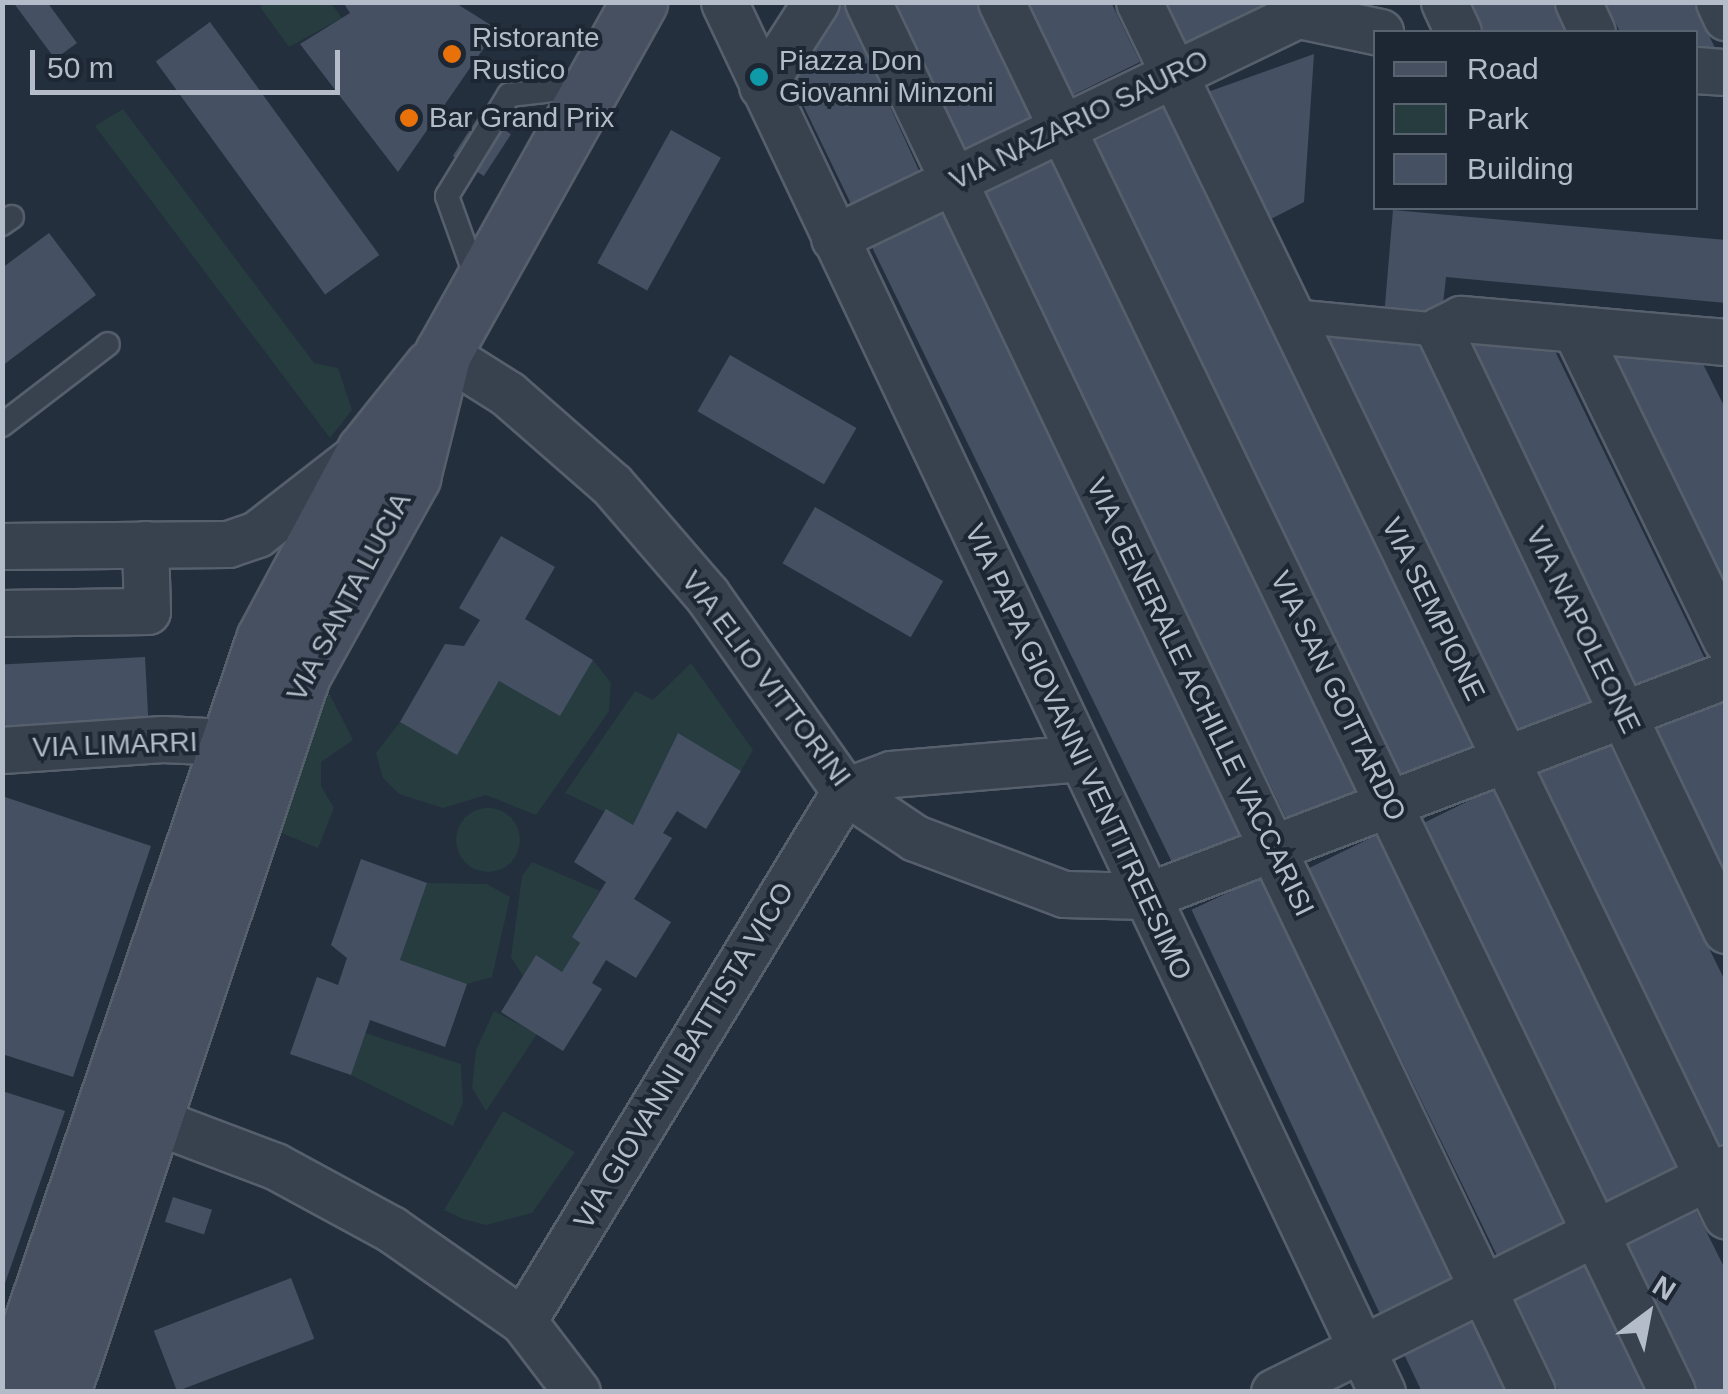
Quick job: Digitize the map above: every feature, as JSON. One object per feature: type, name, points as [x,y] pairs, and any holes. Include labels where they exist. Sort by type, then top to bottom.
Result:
[{"type":"main road","name":"VIA SANTA LUCIA","points":[[318,592],[412,478],[443,353],[639,2]]},
{"type":"main road","points":[[62,1392],[130,1111],[249,750],[264,639],[318,592],[365,450],[443,353]]},
{"type":"main road","points":[[8,1392],[130,1111]]},
{"type":"street","name":"VIA PAPA GIOVANNI VENTITREESIMO","points":[[724,2],[1382,1392]]},
{"type":"street","points":[[769,100],[816,2]]},
{"type":"street","name":"VIA GENERALE ACHILLE VACCARISI","points":[[868,2],[1532,1392]]},
{"type":"street","name":"VIA SAN GOTTARDO","points":[[1001,2],[1672,1392]]},
{"type":"street","name":"VIA SEMPIONE","points":[[1139,2],[1506,762],[1719,1187]]},
{"type":"street","points":[[1444,2],[1457,30]]},
{"type":"street","points":[[1578,2],[1591,30]]},
{"type":"street","points":[[1719,2],[1726,17]]},
{"type":"street","points":[[1305,7],[1374,30]]},
{"type":"street","name":"VIA NAZARIO SAURO","points":[[834,238],[1174,75],[1305,7]]},
{"type":"street","points":[[1698,70],[1726,72]]},
{"type":"street","points":[[1292,316],[1439,330],[1461,319],[1725,343]]},
{"type":"street","points":[[1575,329],[1726,640]]},
{"type":"street","name":"VIA NAPOLEONE","points":[[1439,330],[1726,930]]},
{"type":"street","name":"VIA ELIO VITTORINI","points":[[443,353],[508,394],[612,485],[707,595],[845,791],[915,838],[1064,894],[1147,896]]},
{"type":"street","points":[[2,546],[228,544],[257,534],[365,450]]},
{"type":"street","points":[[2,613],[148,612],[144,544]]},
{"type":"street","points":[[228,544],[318,592]]},
{"type":"street","points":[[1147,896],[1274,851],[1726,676]]},
{"type":"street","name":"VIA LIMARRI","points":[[2,750],[249,750]]},
{"type":"street","points":[[845,791],[891,774],[1081,758]]},
{"type":"street","name":"VIA GIOVANNI BATTISTA VICO","points":[[522,1321],[845,791]]},
{"type":"street","points":[[130,1111],[276,1166],[391,1229],[522,1321],[577,1392]]},
{"type":"street","points":[[1274,1392],[1594,1234],[1719,1187]]},
{"type":"lane","points":[[479,284],[447,196],[509,95],[592,85]]},
{"type":"lane","points":[[2,426],[108,344]]},
{"type":"green space","points":[[265,3],[331,3],[342,18],[289,47],[260,7]]},
{"type":"green space","points":[[123,109],[314,363],[338,368],[352,410],[330,438],[95,126]]},
{"type":"green space","points":[[593,660],[611,683],[609,711],[536,815],[486,795],[443,808],[399,794],[383,778],[376,753],[400,722],[457,754],[499,681],[560,716]]},
{"type":"green space","points":[[691,663],[753,750],[741,771],[678,733],[633,825],[565,793],[635,691],[653,700]]},
{"type":"green space","points":[[324,683],[353,740],[321,762],[321,786],[334,808],[318,848],[274,830]]},
{"type":"green space","points":[[488,808],[511,817],[520,840],[511,863],[488,872],[465,863],[456,840],[465,817]]},
{"type":"green space","points":[[532,862],[600,891],[572,937],[580,943],[562,972],[536,955],[523,976],[511,957],[522,876]]},
{"type":"green space","points":[[427,883],[487,884],[510,897],[492,977],[467,984],[400,960]]},
{"type":"green space","points":[[494,1011],[537,1034],[486,1111],[472,1088],[476,1050]]},
{"type":"green space","points":[[365,1033],[461,1064],[463,1103],[453,1126],[351,1075]]},
{"type":"green space","points":[[503,1111],[575,1152],[532,1213],[486,1225],[444,1210]]},
{"type":"building","points":[[13,2],[47,2],[77,43],[55,59]]},
{"type":"building","points":[[343,2],[454,2],[497,29],[398,172],[300,44],[350,13]]},
{"type":"building","points":[[892,2],[981,2],[1035,117],[963,150]]},
{"type":"building","points":[[1024,2],[1111,2],[1140,62],[1069,97]]},
{"type":"building","points":[[1162,2],[1264,2],[1266,6],[1183,45]]},
{"type":"building","points":[[1468,2],[1555,2],[1568,30],[1481,30]]},
{"type":"building","points":[[1605,2],[1693,2],[1715,48],[1698,47],[1698,30],[1619,30]]},
{"type":"building","points":[[843,3],[921,175],[852,206],[793,84]]},
{"type":"building","points":[[210,22],[379,255],[325,294],[156,61]]},
{"type":"building","points":[[1314,54],[1304,202],[1267,221],[1205,93]]},
{"type":"building","points":[[1165,107],[1477,747],[1404,782],[1092,143]]},
{"type":"building","points":[[480,114],[511,134],[484,176],[453,156]]},
{"type":"building","points":[[671,130],[721,158],[647,291],[597,263]]},
{"type":"building","points":[[1055,159],[1363,790],[1290,825],[982,195]]},
{"type":"building","points":[[1393,210],[1726,240],[1726,303],[1446,277],[1441,322],[1384,317]]},
{"type":"building","points":[[945,212],[1248,834],[1176,869],[872,248]]},
{"type":"building","points":[[49,233],[96,295],[2,366],[2,268]]},
{"type":"building","points":[[1318,327],[1417,336],[1591,703],[1516,734]]},
{"type":"building","points":[[1457,338],[1554,349],[1706,661],[1630,688]]},
{"type":"building","points":[[1605,351],[1698,354],[1726,410],[1726,600]]},
{"type":"building","points":[[730,355],[856,428],[824,484],[698,411]]},
{"type":"building","points":[[815,507],[943,581],[911,637],[782,563]]},
{"type":"building","points":[[501,536],[555,567],[525,619],[593,660],[560,716],[499,681],[457,755],[400,722],[445,644],[464,646],[480,620],[459,608]]},
{"type":"building","points":[[145,657],[149,730],[6,737],[2,664]]},
{"type":"building","points":[[1726,701],[1726,884],[1651,730]]},
{"type":"building","points":[[678,733],[741,771],[706,829],[677,811],[663,833],[672,838],[634,899],[671,922],[636,978],[606,960],[592,983],[602,989],[563,1051],[501,1012],[536,955],[562,972],[580,943],[572,937],[606,882],[574,862],[606,809],[633,825]]},
{"type":"building","points":[[1610,745],[1726,983],[1726,1148],[1719,1151],[1535,773]]},
{"type":"building","points":[[1495,788],[1681,1170],[1607,1206],[1420,824]]},
{"type":"building","points":[[2,796],[151,846],[73,1077],[2,1054]]},
{"type":"building","points":[[1381,833],[1571,1223],[1498,1259],[1308,869]]},
{"type":"building","points":[[361,859],[427,883],[400,960],[467,984],[445,1047],[370,1020],[351,1075],[290,1054],[317,977],[338,985],[347,958],[331,945]]},
{"type":"building","points":[[1264,876],[1454,1283],[1381,1317],[1191,910]]},
{"type":"building","points":[[2,1091],[65,1111],[3,1289],[2,1289]]},
{"type":"building","points":[[173,1197],[212,1210],[204,1234],[165,1222]]},
{"type":"building","points":[[1695,1209],[1726,1271],[1726,1392],[1697,1392],[1625,1244]]},
{"type":"building","points":[[1585,1262],[1648,1392],[1559,1392],[1514,1296]]},
{"type":"building","points":[[291,1278],[314,1339],[177,1391],[154,1331]]},
{"type":"building","points":[[1473,1316],[1509,1392],[1422,1392],[1402,1350]]},
{"type":"place","name":"Ristorante Rustico","points":[[452,54]]},
{"type":"place","name":"Piazza Don Giovanni Minzoni","points":[[759,77]]},
{"type":"place","name":"Bar Grand Prix","points":[[409,118]]}]
